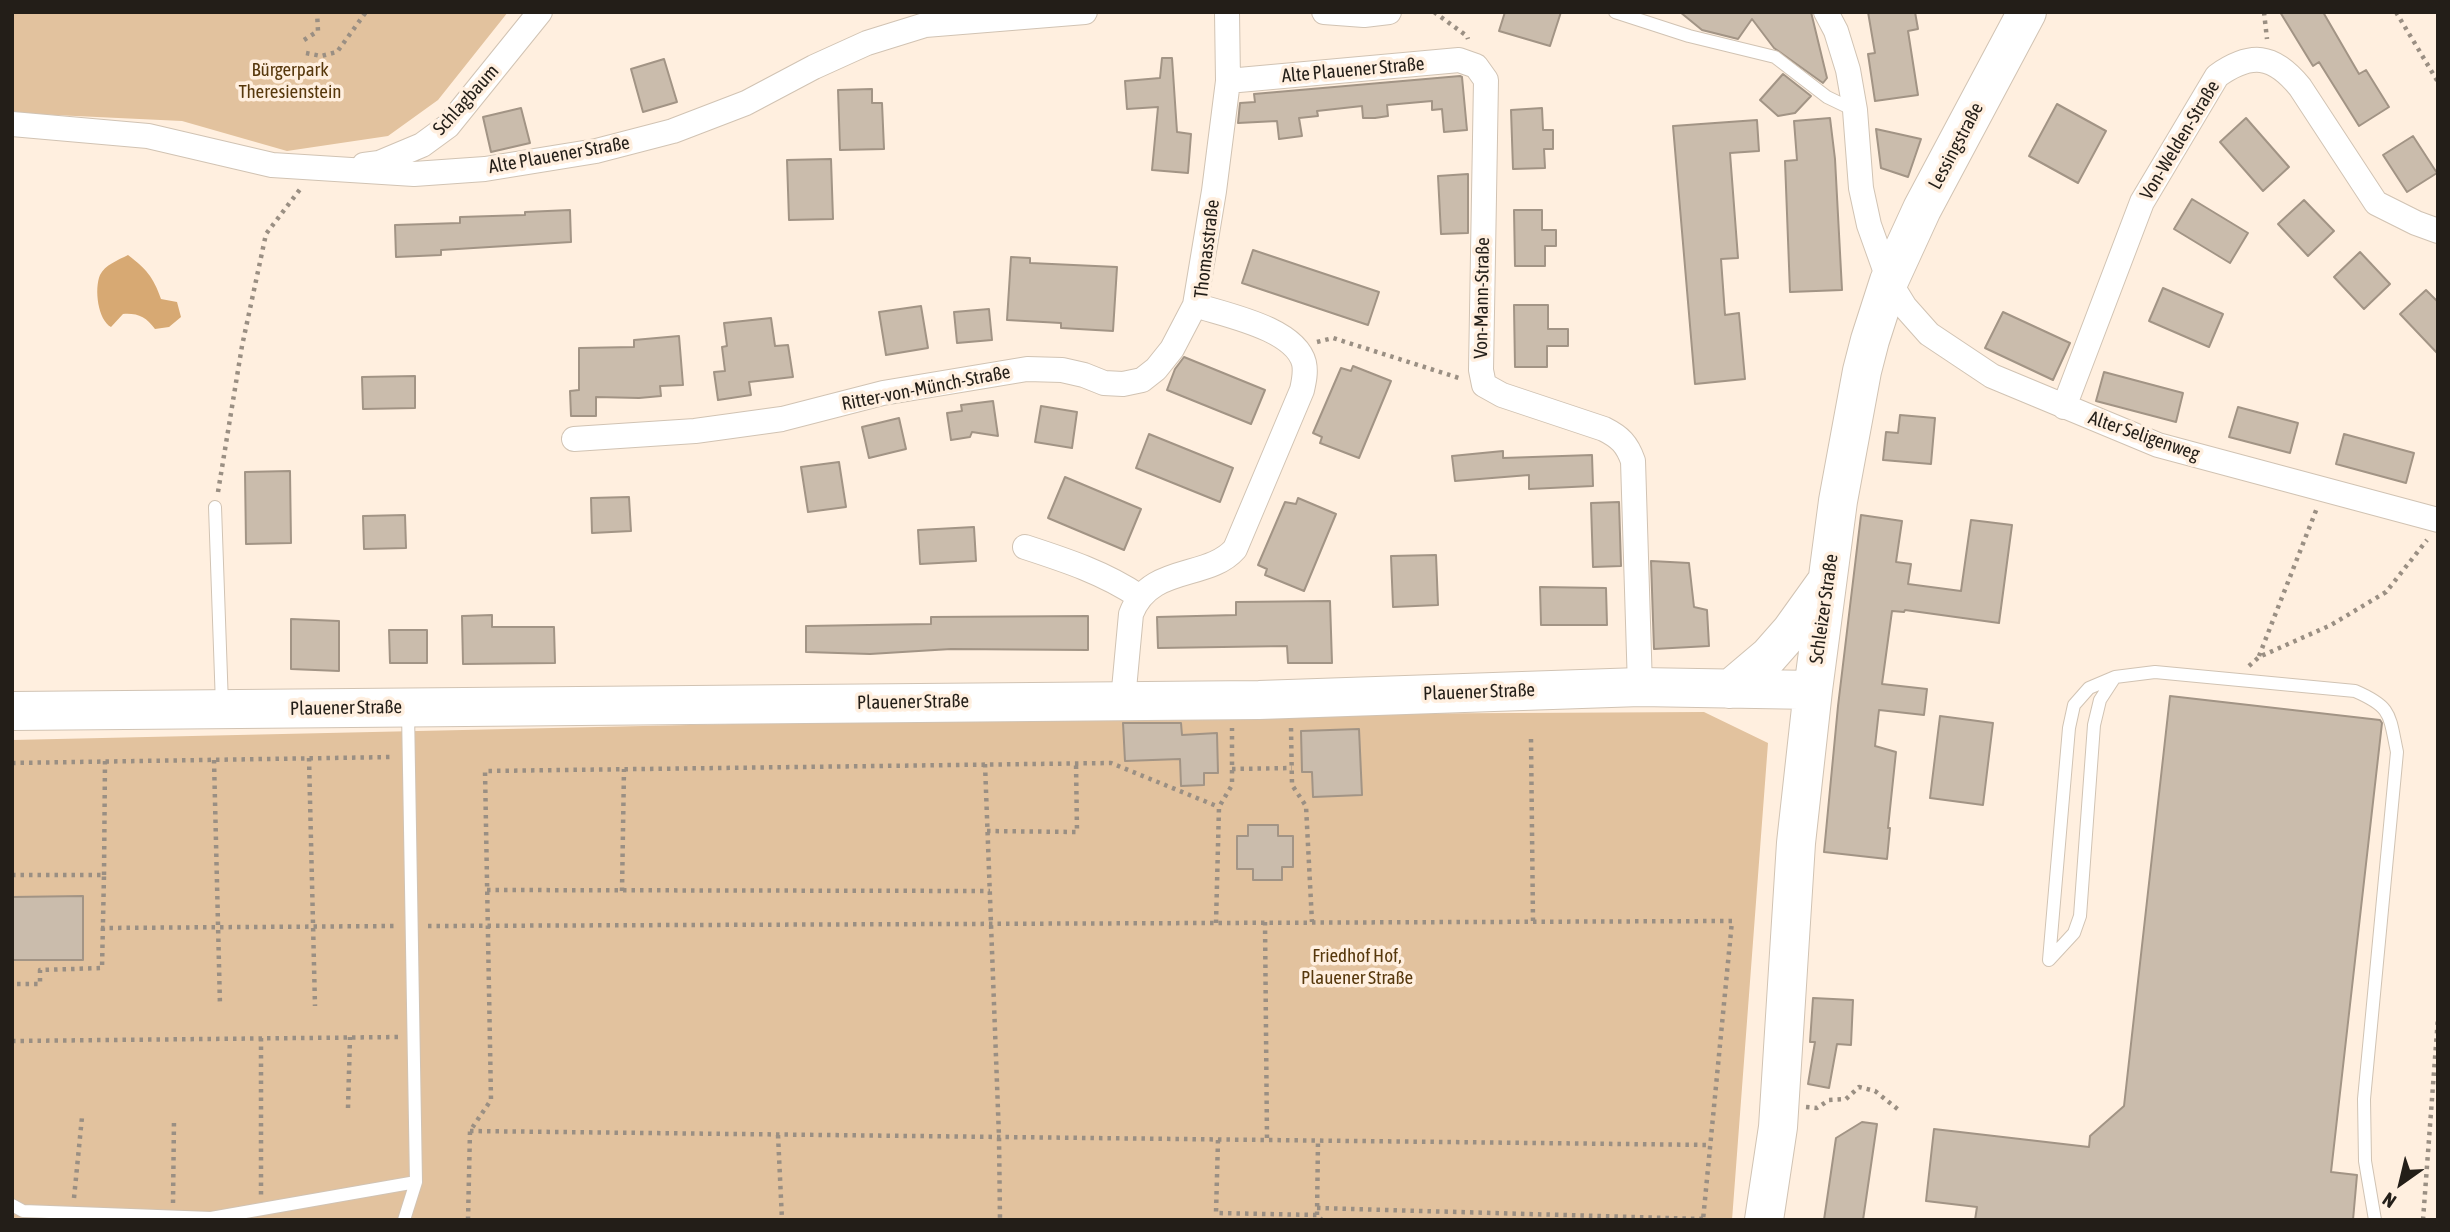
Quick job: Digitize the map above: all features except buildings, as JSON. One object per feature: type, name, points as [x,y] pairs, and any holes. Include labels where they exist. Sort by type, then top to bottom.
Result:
[{"type":"main road","name":"Lessingstraße","points":[[1889,281],[1922,209],[2027,12]]},
{"type":"main road","name":"Schleizer Straße","points":[[1763,1220],[1774,1163],[1796,843],[1838,501],[1862,371],[1889,281]]},
{"type":"main road","points":[[1730,689],[1769,656],[1828,580]]},
{"type":"main road","name":"Plauener Straße","points":[[12,711],[1290,699],[1640,687],[1813,690]]},
{"type":"street","name":"Schlagbaum","points":[[324,169],[379,163],[422,145],[447,126],[540,12]]},
{"type":"street","name":"Alte Plauener Straße","points":[[12,124],[148,136],[272,165],[414,174],[473,170],[596,151],[673,131],[746,103],[867,43],[925,24],[1086,12]]},
{"type":"street","name":"Thomasstraße","points":[[1227,12],[1228,81],[1214,191],[1195,305],[1262,327],[1282,336],[1297,348]]},
{"type":"street","points":[[1324,12],[1364,15],[1389,12]]},
{"type":"street","points":[[1826,12],[1836,31],[1844,57],[1855,110],[1861,188],[1869,225],[1889,281]]},
{"type":"street","name":"Von-Welden-Straße","points":[[2064,407],[2142,202],[2217,76],[2235,63],[2254,59],[2287,71],[2376,203],[2438,231]]},
{"type":"street","name":"Alte Plauener Straße","points":[[1228,81],[1459,60],[1476,66]]},
{"type":"street","name":"Von-Mann-Straße","points":[[1476,66],[1486,80],[1481,370],[1483,385],[1502,395],[1604,429],[1619,437],[1628,448],[1633,461],[1640,687]]},
{"type":"street","name":"Alter Seligenweg","points":[[1889,281],[1905,307],[1929,334],[1992,376],[2158,445],[2325,490],[2433,529]]},
{"type":"street","name":"Ritter-von-Münch-Straße","points":[[574,439],[695,431],[782,419],[883,393],[1027,369],[1062,370],[1104,383],[1123,384],[1142,380],[1156,369],[1172,349],[1195,305]]},
{"type":"street","points":[[1123,700],[1131,614],[1140,597],[1147,590],[1172,577],[1228,558],[1236,549],[1302,390],[1306,376],[1304,361],[1297,348]]},
{"type":"street","points":[[1025,547],[1096,572],[1122,584],[1140,597]]},
{"type":"lane","points":[[1615,12],[1689,36],[1775,57],[1827,97],[1855,110]]},
{"type":"lane","points":[[215,507],[222,709]]},
{"type":"lane","points":[[2115,677],[2100,700],[2094,724],[2080,916],[2074,933],[2049,960],[2069,728],[2074,705],[2089,688],[2115,677],[2155,672],[2354,691],[2379,701],[2390,718],[2397,752],[2364,1099],[2365,1161],[2375,1220]]},
{"type":"lane","points":[[404,1220],[416,1182],[408,707]]},
{"type":"lane","points":[[12,1205],[23,1211],[211,1218],[416,1182]]},
{"type":"path","points":[[304,40],[318,31],[317,12]]},
{"type":"path","points":[[306,53],[321,56],[337,52],[366,12]]},
{"type":"path","points":[[2396,12],[2438,82]]},
{"type":"path","points":[[215,507],[242,346],[266,234],[324,169]]},
{"type":"path","points":[[1297,348],[1333,338],[1483,385]]},
{"type":"path","points":[[2237,680],[2259,657],[2325,490]]},
{"type":"path","points":[[2259,657],[2331,625],[2386,592],[2433,529]]},
{"type":"path","points":[[1216,923],[1219,807],[1232,785],[1233,699]]},
{"type":"path","points":[[1290,699],[1292,785],[1306,806],[1312,922]]},
{"type":"path","points":[[1531,739],[1533,921]]},
{"type":"path","points":[[12,763],[409,757]]},
{"type":"path","points":[[309,758],[315,1006]]},
{"type":"path","points":[[214,760],[220,1006]]},
{"type":"path","points":[[12,984],[40,984],[40,970],[102,968],[105,761]]},
{"type":"path","points":[[468,1220],[470,1131],[491,1100],[485,771],[1111,762],[1219,807]]},
{"type":"path","points":[[987,831],[1077,832],[1076,763]]},
{"type":"path","points":[[985,764],[1000,1220]]},
{"type":"path","points":[[1232,769],[1292,768]]},
{"type":"path","points":[[622,891],[624,769]]},
{"type":"path","points":[[12,875],[104,875]]},
{"type":"path","points":[[487,890],[990,891]]},
{"type":"path","points":[[101,928],[1732,921],[1703,1219],[1317,1208]]},
{"type":"path","points":[[1265,922],[1267,1140]]},
{"type":"path","points":[[2423,1220],[2438,1018]]},
{"type":"path","points":[[348,1108],[349,1037]]},
{"type":"path","points":[[12,1041],[414,1037]]},
{"type":"path","points":[[261,1038],[261,1210]]},
{"type":"path","points":[[1778,1104],[1817,1108],[1829,1100],[1846,1099],[1859,1087],[1875,1091],[1900,1111]]},
{"type":"path","points":[[72,1213],[82,1117]]},
{"type":"path","points":[[173,1217],[174,1120]]},
{"type":"path","points":[[470,1131],[1711,1145]]},
{"type":"path","points":[[779,1135],[782,1220]]},
{"type":"path","points":[[1217,1140],[1216,1213],[1268,1217],[1317,1215]]},
{"type":"path","points":[[1318,1141],[1317,1215],[1322,1220]]},
{"type":"green space","name":"Bürgerpark Theresienstein","points":[[12,12],[508,12],[438,100],[388,136],[287,151],[182,121],[12,113]]},
{"type":"green space","name":"Friedhof Hof, Plauener Straße","points":[[1704,712],[1768,743],[1732,1220],[12,1220],[12,740],[1139,715]]},
{"type":"shaded area","points":[[128,255],[148,274],[161,299],[177,302],[181,317],[169,327],[155,329],[137,315],[123,314],[111,327],[103,318],[97,296],[100,275],[108,266]]}]
